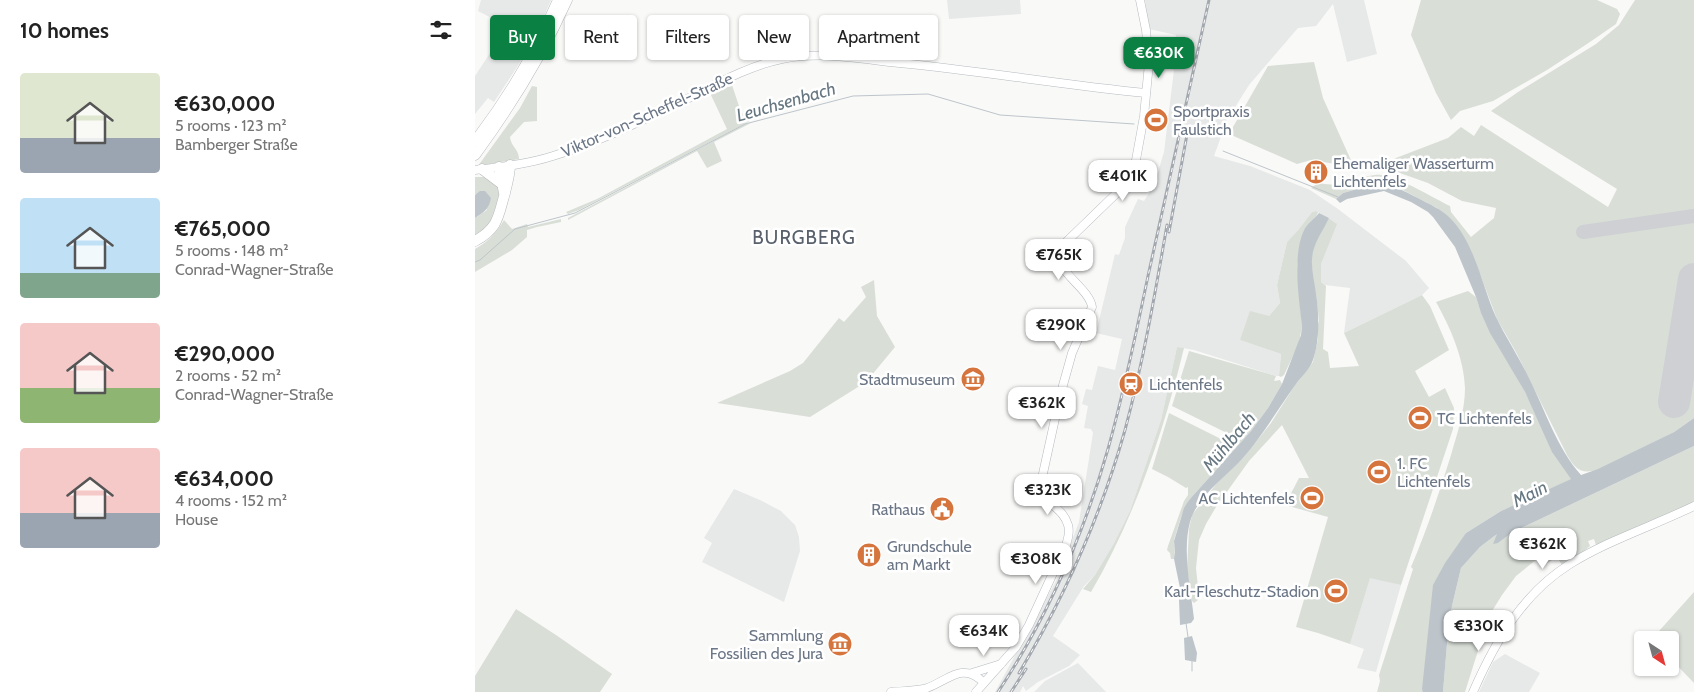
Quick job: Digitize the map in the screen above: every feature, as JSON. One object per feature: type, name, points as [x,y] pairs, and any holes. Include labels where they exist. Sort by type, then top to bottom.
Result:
[{"type":"highway","points":[[475,141],[518,80],[539,42],[558,0]]},
{"type":"highway","points":[[475,154],[528,78],[567,0]]},
{"type":"highway","points":[[475,241],[485,235],[495,224],[501,211],[505,166]]},
{"type":"highway","points":[[478,170],[503,189]]},
{"type":"street","points":[[976,692],[1016,647],[1029,625],[1063,555],[1069,535],[1068,526],[1064,518],[1044,496],[1041,487],[1072,352],[1092,307],[1089,298],[1065,270],[1058,255],[1062,246],[1123,186],[1134,172],[1146,93],[1149,53],[1140,0]]},
{"type":"street","name":"Viktor-von-Scheffel-Straße","points":[[478,170],[552,156],[586,145],[629,127],[739,74],[773,61],[799,56],[819,55],[907,64],[1146,93]]},
{"type":"street","points":[[1473,692],[1496,644],[1521,607],[1546,582],[1569,564],[1584,556],[1694,506]]},
{"type":"street","points":[[891,692],[922,689],[959,673],[972,673],[1003,663]]},
{"type":"street","points":[[972,673],[984,683]]},
{"type":"shaded area","points":[[481,0],[551,0],[544,15],[490,15],[490,17],[478,11]]},
{"type":"shaded area","points":[[947,0],[1020,0],[1021,14],[949,19]]},
{"type":"shaded area","points":[[1145,0],[1364,0],[1377,54],[1347,62],[1333,4],[1316,26],[1298,28],[1249,85],[1227,120],[1214,156],[1250,166],[1310,190],[1406,261],[1429,288],[1422,295],[1344,333],[1350,288],[1325,285],[1321,282],[1321,264],[1336,223],[1316,211],[1312,212],[1287,242],[1277,285],[1280,303],[1269,316],[1240,340],[1281,354],[1279,376],[1194,350],[1177,347],[1161,420],[1130,511],[1095,575],[1084,586],[1053,636],[1080,655],[1069,666],[1038,682],[1026,691],[1023,686],[1020,692],[995,692],[1057,579],[1079,522],[1093,433],[1091,429],[1084,428],[1088,406],[1082,404],[1086,389],[1092,390],[1098,366],[1115,370],[1122,339],[1096,333],[1115,254],[1119,255],[1125,238],[1125,227],[1138,199],[1144,201],[1149,193],[1164,152],[1174,70],[1170,69],[1176,35],[1149,29]]},
{"type":"shaded area","points":[[1421,0],[1597,0],[1617,9],[1620,14],[1616,24],[1547,70],[1493,101],[1460,111],[1451,120],[1436,93],[1411,35]]},
{"type":"shaded area","points":[[1635,0],[1694,0],[1694,418],[1674,432],[1598,470],[1583,471],[1573,464],[1567,455],[1517,354],[1497,319],[1480,274],[1437,208],[1399,188],[1375,184],[1343,193],[1336,199],[1311,188],[1318,183],[1341,183],[1367,176],[1382,175],[1391,177],[1413,186],[1450,206],[1451,212],[1471,237],[1494,218],[1496,208],[1462,201],[1428,183],[1375,166],[1448,138],[1461,127],[1474,136],[1481,125],[1608,207],[1617,189],[1491,111],[1596,44],[1619,25]]},
{"type":"shaded area","points":[[490,53],[490,60],[521,60],[494,102],[488,98],[475,114],[475,76]]},
{"type":"shaded area","points":[[1314,62],[1323,98],[1354,167],[1311,160],[1297,164],[1229,134],[1268,66]]},
{"type":"shaded area","points":[[732,85],[740,109],[747,121],[750,121],[579,210],[568,214],[566,212],[597,199],[727,129],[710,93]]},
{"type":"shaded area","points":[[532,86],[537,87],[537,121],[524,122],[510,137],[519,159],[478,166],[520,108]]},
{"type":"shaded area","points":[[751,123],[714,142],[722,161],[707,168],[697,151],[568,220],[568,218],[745,124]]},
{"type":"shaded area","points":[[475,177],[484,177],[493,181],[500,189],[500,195],[490,226],[475,237],[475,218],[487,210],[475,195]]},
{"type":"shaded area","points":[[1375,184],[1397,188],[1439,209],[1459,228],[1472,252],[1496,317],[1525,370],[1558,441],[1581,475],[1598,469],[1674,432],[1694,418],[1694,446],[1513,532],[1498,543],[1493,544],[1497,534],[1480,547],[1461,568],[1448,632],[1443,692],[1423,692],[1422,689],[1433,585],[1445,563],[1466,533],[1501,511],[1571,479],[1552,452],[1525,392],[1490,333],[1455,247],[1433,217],[1411,202],[1384,191],[1347,199],[1340,203],[1336,199],[1343,193]]},
{"type":"shaded area","points":[[480,191],[485,191],[491,198],[486,210],[475,218],[475,195]]},
{"type":"shaded area","points":[[1312,212],[1318,212],[1317,215],[1304,230],[1297,265],[1302,326],[1299,343],[1284,375],[1281,377],[1279,376],[1281,354],[1240,340],[1250,311],[1269,316],[1280,303],[1277,285],[1287,242]]},
{"type":"shaded area","points":[[1319,213],[1329,218],[1316,243],[1312,257],[1317,301],[1318,336],[1312,363],[1243,458],[1205,495],[1194,513],[1188,534],[1187,558],[1194,619],[1191,623],[1180,625],[1180,588],[1174,559],[1174,541],[1184,508],[1251,431],[1268,408],[1282,384],[1301,335],[1302,326],[1297,277],[1300,240],[1305,228]]},
{"type":"shaded area","points":[[561,219],[561,222],[527,230],[527,237],[512,250],[475,272],[475,249],[492,236],[504,220],[512,229],[527,224],[528,227]]},
{"type":"shaded area","name":"1. FC Lichtenfels","points":[[1328,219],[1337,224],[1321,264],[1321,282],[1326,286],[1323,349],[1328,352],[1330,368],[1359,366],[1344,333],[1422,295],[1430,306],[1449,350],[1415,371],[1429,397],[1445,388],[1454,408],[1453,429],[1401,585],[1370,578],[1350,644],[1296,627],[1328,517],[1285,505],[1299,478],[1309,478],[1282,425],[1249,461],[1206,524],[1199,540],[1196,568],[1199,597],[1194,603],[1192,601],[1187,569],[1189,529],[1192,515],[1217,483],[1243,458],[1271,423],[1295,385],[1313,362],[1318,339],[1317,328],[1319,321],[1316,293],[1312,280],[1312,254],[1317,238]]},
{"type":"shaded area","points":[[874,280],[877,316],[895,347],[866,382],[810,417],[717,403],[790,371],[803,363],[839,318],[844,322],[866,297],[861,287]]},
{"type":"shaded area","points":[[1468,291],[1476,297],[1491,334],[1525,392],[1552,448],[1572,479],[1501,511],[1466,533],[1423,692],[1377,692],[1380,681],[1379,675],[1413,569],[1411,567],[1442,483],[1464,405],[1465,388],[1462,365],[1451,332],[1436,302]]},
{"type":"shaded area","points":[[1177,347],[1184,348],[1167,411],[1146,474],[1121,535],[1091,592],[1083,589],[1095,575],[1130,511],[1161,420]]},
{"type":"shaded area","points":[[1189,351],[1276,376],[1274,381],[1280,380],[1282,384],[1268,408],[1251,431],[1189,500],[1181,517],[1174,540],[1175,557],[1171,559],[1170,553],[1167,550],[1184,501],[1188,495],[1188,487],[1186,488],[1152,469],[1169,413],[1229,443],[1235,437],[1172,406]]},
{"type":"shaded area","points":[[1694,446],[1694,503],[1600,545],[1596,545],[1594,539],[1588,541],[1590,546],[1562,565],[1557,557],[1542,566],[1537,559],[1516,576],[1489,616],[1465,692],[1443,692],[1448,632],[1461,568],[1480,547],[1497,534],[1498,543],[1513,532]]},
{"type":"shaded area","points":[[734,489],[781,511],[795,525],[799,537],[800,551],[784,602],[702,562],[712,543],[704,538]]},
{"type":"shaded area","points":[[1370,577],[1401,585],[1376,672],[1357,668],[1364,649],[1350,644]]},
{"type":"shaded area","points":[[1694,592],[1694,683],[1679,667],[1679,631],[1659,631]]},
{"type":"shaded area","points":[[516,609],[612,674],[600,692],[475,692],[475,676]]},
{"type":"shaded area","points":[[1192,636],[1197,653],[1196,662],[1185,660],[1184,638]]},
{"type":"shaded area","points":[[1505,654],[1540,673],[1529,692],[1479,692],[1493,662]]},
{"type":"shaded area","points":[[1078,663],[1106,692],[1034,692],[1045,681]]},
{"type":"waterway","name":"Leuchsenbach","points":[[475,262],[480,260],[515,229],[575,213],[745,124],[853,96],[928,94],[1000,115],[1134,124]]},
{"type":"waterway","points":[[1223,151],[1338,197]]},
{"type":"waterway","name":"Mühlbach","points":[[1186,623],[1188,637]]},
{"type":"waterway","name":"Mühlbach","points":[[1192,660],[1192,671]]},
{"type":"taxiway","points":[[1583,232],[1694,216]]},
{"type":"runway","points":[[1674,402],[1694,279]]},
{"type":"railway","points":[[998,692],[1016,664],[1048,605],[1088,512],[1108,449],[1125,385],[1209,0]]},
{"type":"railway","points":[[1169,232],[1188,129]]},
{"type":"railway","points":[[1019,673],[1066,586],[1105,493],[1125,430],[1143,354],[1167,225]]},
{"type":"railway","points":[[1011,692],[1026,669]]},
{"type":"place","name":"Sportpraxis Faulstich","points":[[1156,120]]},
{"type":"place","name":"Ehemaliger Wasserturm Lichtenfels","points":[[1316,172]]},
{"type":"place","name":"Stadtmuseum","points":[[973,379]]},
{"type":"place","name":"Lichtenfels","points":[[1131,384]]},
{"type":"place","name":"TC Lichtenfels","points":[[1420,418]]},
{"type":"place","name":"1. FC Lichtenfels","points":[[1379,472]]},
{"type":"place","name":"AC Lichtenfels","points":[[1312,498]]},
{"type":"place","name":"Rathaus","points":[[942,509]]},
{"type":"place","name":"Grundschule am Markt","points":[[869,555]]},
{"type":"place","name":"Karl-Fleschutz-Stadion","points":[[1336,591]]},
{"type":"place","name":"Sammlung Fossilien des Jura","points":[[840,644]]},
{"type":"district","name":"BURGBERG","points":[[804,237]]},
{"type":"water label","name":"Main","points":[[1530,494]]}]
